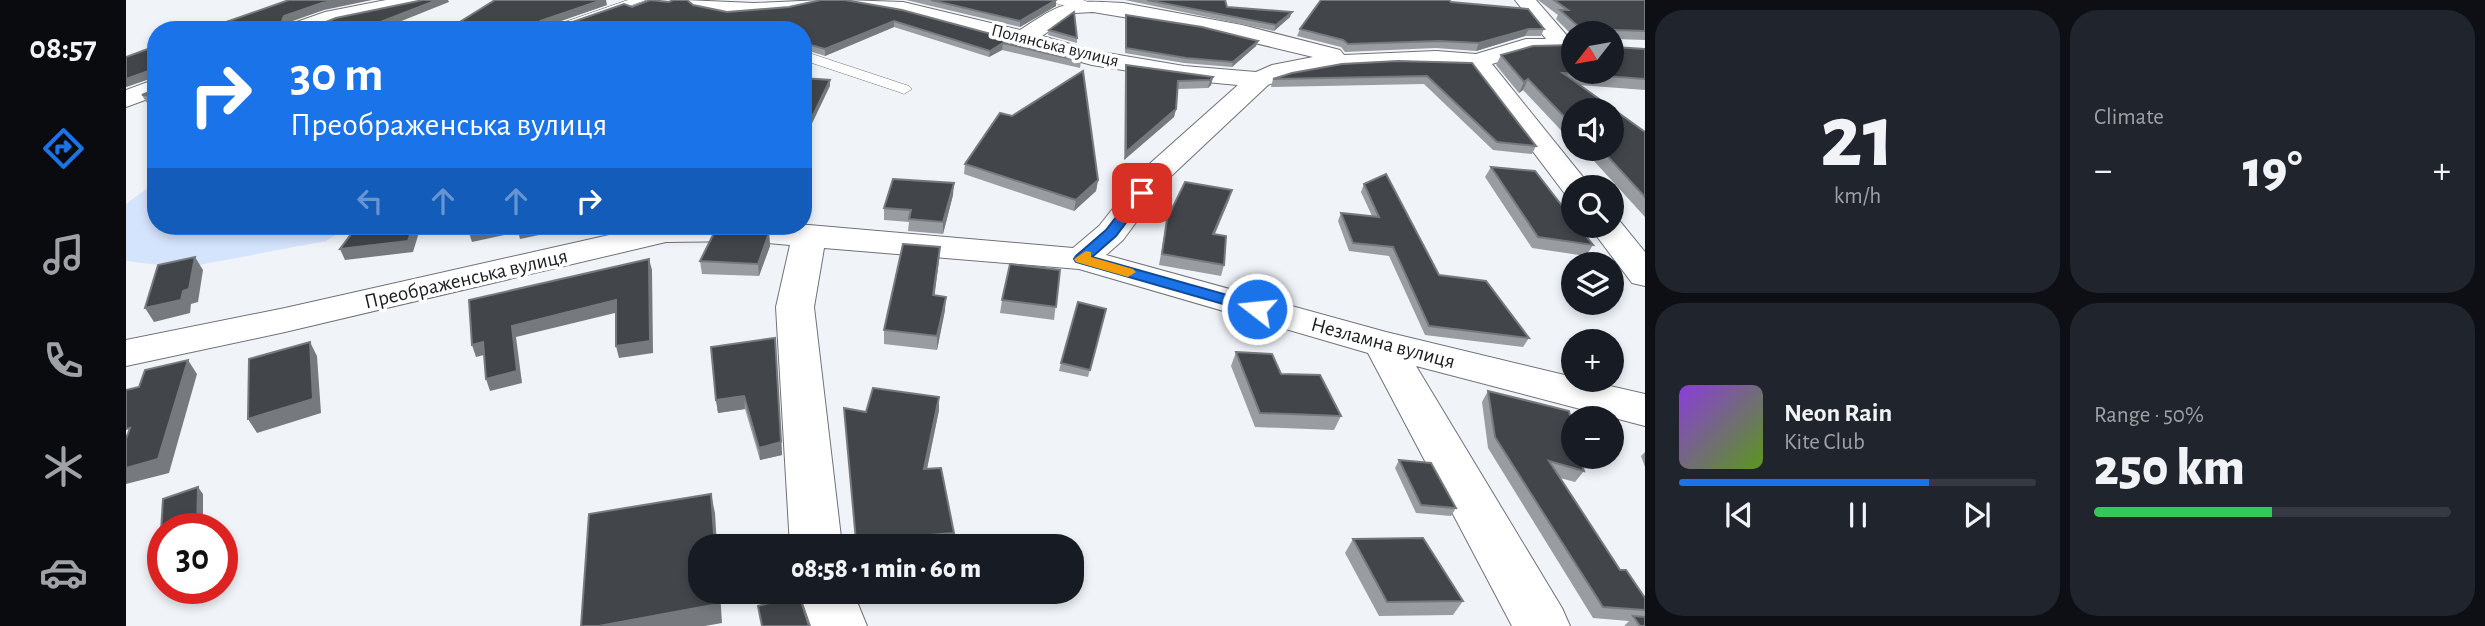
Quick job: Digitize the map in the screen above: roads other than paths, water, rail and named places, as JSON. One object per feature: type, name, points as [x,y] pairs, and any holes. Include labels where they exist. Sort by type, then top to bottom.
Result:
[{"type":"street","points":[[322,21],[380,0]]},
{"type":"street","points":[[333,17],[417,0]]},
{"type":"street","points":[[694,0],[733,9],[784,8],[813,0]]},
{"type":"street","name":"Полянська вулиця","points":[[853,0],[903,8],[1092,58],[1184,73],[1259,80]]},
{"type":"street","points":[[1525,0],[1561,37]]},
{"type":"street","points":[[1024,38],[1073,7],[1086,4],[1119,7],[1207,23],[1350,62]]},
{"type":"street","points":[[784,8],[801,21]]},
{"type":"street","points":[[1081,259],[1111,233],[1157,173],[1259,80],[1281,70],[1310,64],[1436,58],[1477,61],[1525,46],[1561,44]]},
{"type":"street","points":[[1477,61],[1567,175]]},
{"type":"street","points":[[126,99],[147,91]]},
{"type":"street","name":"Преображенська вулиця","points":[[126,353],[299,317],[643,235]]},
{"type":"street","points":[[809,235],[795,307],[815,534]]},
{"type":"street","name":"Преображенська вулиця","points":[[809,235],[1081,259]]},
{"type":"street","points":[[1616,238],[1645,275]]},
{"type":"street","name":"Незламна вулиця","points":[[1081,259],[1382,344],[1645,410]]},
{"type":"street","points":[[1382,344],[1542,626]]},
{"type":"street","points":[[831,604],[839,626]]},
{"type":"lane","points":[[576,21],[640,0]]},
{"type":"lane","points":[[1055,0],[1086,4]]},
{"type":"lane","points":[[812,58],[904,89]]}]
